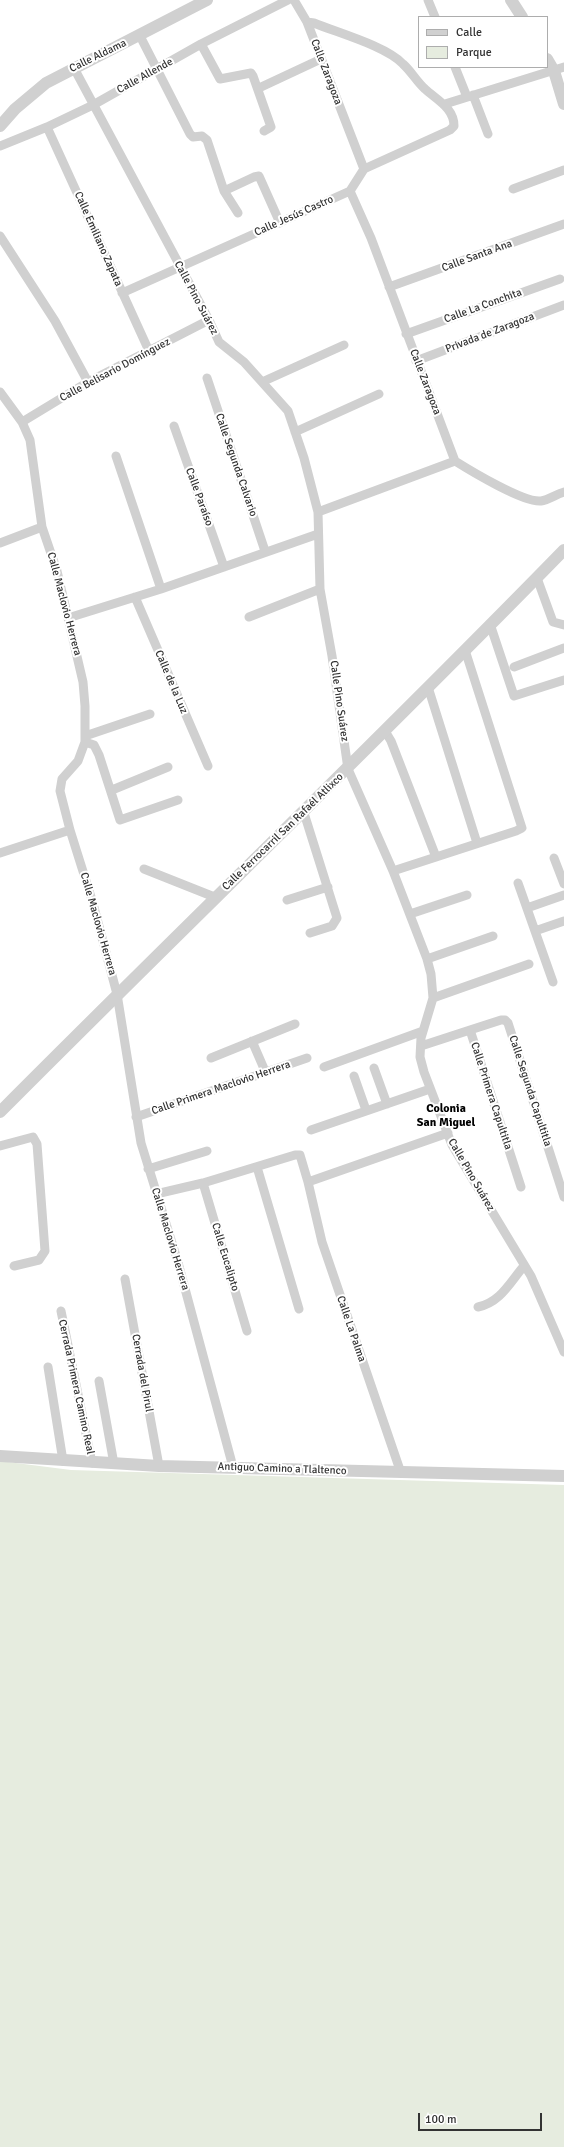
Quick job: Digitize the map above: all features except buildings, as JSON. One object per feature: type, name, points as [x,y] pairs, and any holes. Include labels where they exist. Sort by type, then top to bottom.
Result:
[{"type":"street","name":"Calle Aldama","points":[[0,126],[15,109],[46,83],[140,36],[190,4],[207,0]]},
{"type":"street","name":"Calle Allende","points":[[0,146],[47,127],[93,105],[202,44],[288,0]]},
{"type":"street","name":"Calle Zaragoza","points":[[294,0],[307,22],[364,169]]},
{"type":"street","points":[[428,0],[435,16]]},
{"type":"street","points":[[511,0],[521,16]]},
{"type":"street","points":[[307,22],[314,23],[395,57],[426,90],[445,104],[454,122],[454,126],[450,130],[364,169],[350,191]]},
{"type":"street","points":[[140,36],[158,68],[190,134],[193,137],[202,136],[207,140],[224,191],[238,213]]},
{"type":"street","points":[[202,44],[220,80],[251,73],[259,88],[270,127],[264,131]]},
{"type":"street","points":[[259,88],[321,59]]},
{"type":"street","points":[[548,60],[559,69],[564,104]]},
{"type":"street","name":"Calle Pino Suárez","points":[[74,68],[220,342],[244,362],[288,411],[318,512],[320,588],[332,656],[348,769],[393,871],[427,959],[433,998],[423,1031],[420,1057],[430,1089],[452,1146],[538,1289],[564,1352]]},
{"type":"street","points":[[456,68],[488,134]]},
{"type":"street","points":[[445,104],[559,69]]},
{"type":"street","name":"Calle Emiliano Zapata","points":[[47,127],[149,351]]},
{"type":"street","points":[[513,189],[564,170]]},
{"type":"street","points":[[224,191],[259,176],[280,223]]},
{"type":"street","name":"Calle Zaragoza","points":[[350,191],[455,461]]},
{"type":"street","name":"Calle Jesús Castro","points":[[122,294],[350,191]]},
{"type":"street","name":"Calle Santa Ana","points":[[389,288],[564,224]]},
{"type":"street","points":[[0,236],[55,320],[70,352],[88,382]]},
{"type":"street","name":"Calle La Conchita","points":[[406,334],[560,279]]},
{"type":"street","name":"Privada de Zaragoza","points":[[416,360],[564,305]]},
{"type":"street","name":"Calle Belisario Domínguez","points":[[22,422],[88,382],[209,320]]},
{"type":"street","points":[[262,382],[344,345]]},
{"type":"street","name":"Calle Segunda Calvario","points":[[207,378],[265,551]]},
{"type":"street","name":"Calle Maclovio Herrera","points":[[0,392],[22,422],[30,440],[42,526],[57,571],[83,682],[85,739],[78,761],[62,779],[60,791],[70,830],[92,900],[117,994],[136,1117],[148,1169],[177,1259],[233,1467]]},
{"type":"street","points":[[295,432],[379,394]]},
{"type":"street","name":"Calle Paraíso","points":[[174,426],[224,567]]},
{"type":"street","points":[[116,456],[161,589]]},
{"type":"street","points":[[318,512],[455,461],[479,477],[524,497],[540,501],[564,492]]},
{"type":"street","points":[[0,543],[42,526]]},
{"type":"street","points":[[68,618],[161,589],[265,551],[318,534]]},
{"type":"street","name":"Calle Ferrocarril San Rafaél Atlixco","points":[[0,1112],[117,994],[304,813],[564,550]]},
{"type":"street","points":[[537,578],[553,622],[564,625]]},
{"type":"street","points":[[248,618],[320,588]]},
{"type":"street","name":"Calle de la Luz","points":[[135,597],[208,766]]},
{"type":"street","points":[[490,624],[514,696],[564,680]]},
{"type":"street","points":[[514,667],[564,648]]},
{"type":"street","points":[[393,871],[522,828],[465,650]]},
{"type":"street","points":[[428,687],[477,843]]},
{"type":"street","points":[[85,739],[150,714]]},
{"type":"street","points":[[385,731],[391,741],[436,857]]},
{"type":"street","points":[[85,739],[94,745],[99,755],[112,790],[120,820],[178,800]]},
{"type":"street","points":[[112,790],[168,767]]},
{"type":"street","points":[[304,813],[337,918],[336,923],[332,926],[310,933]]},
{"type":"street","points":[[0,854],[70,830]]},
{"type":"street","points":[[554,858],[564,884]]},
{"type":"street","points":[[144,869],[217,898]]},
{"type":"street","points":[[518,883],[553,982]]},
{"type":"street","points":[[287,900],[328,887]]},
{"type":"street","points":[[410,914],[467,895]]},
{"type":"street","points":[[527,908],[564,895]]},
{"type":"street","points":[[535,931],[564,921]]},
{"type":"street","points":[[427,959],[493,936]]},
{"type":"street","points":[[433,998],[530,964]]},
{"type":"street","name":"Calle Segunda Capultitla","points":[[470,1030],[501,1020],[505,1020],[508,1023],[564,1197]]},
{"type":"street","points":[[211,1058],[295,1024]]},
{"type":"street","name":"Calle Primera Capultitla","points":[[422,1046],[470,1030],[521,1187]]},
{"type":"street","points":[[324,1067],[423,1031]]},
{"type":"street","points":[[252,1041],[265,1071]]},
{"type":"street","name":"Calle Primera Maclovio Herrera","points":[[136,1117],[265,1071],[307,1058]]},
{"type":"street","points":[[374,1068],[387,1104]]},
{"type":"street","points":[[354,1076],[366,1110]]},
{"type":"street","points":[[311,1130],[430,1089]]},
{"type":"street","points":[[308,1182],[448,1134]]},
{"type":"street","points":[[0,1146],[35,1138],[45,1252],[39,1260],[14,1266]]},
{"type":"street","points":[[148,1169],[207,1151]]},
{"type":"street","name":"Calle La Palma","points":[[257,1167],[295,1155],[300,1156],[308,1182],[322,1242],[401,1473]]},
{"type":"street","points":[[156,1194],[203,1183],[257,1167],[300,1309]]},
{"type":"street","name":"Calle Eucalipto","points":[[203,1183],[247,1331]]},
{"type":"street","points":[[478,1307],[487,1305],[497,1299],[524,1266]]},
{"type":"street","name":"Cerrada del Pirul","points":[[125,1279],[159,1466]]},
{"type":"street","name":"Cerrada Primera Camino Real","points":[[61,1311],[92,1463]]},
{"type":"street","points":[[48,1367],[63,1461]]},
{"type":"street","points":[[99,1381],[114,1464]]},
{"type":"street","name":"Antiguo Camino a Tlaltenco","points":[[0,1456],[92,1463],[159,1466],[564,1476]]},
{"type":"green space","points":[[0,1461],[71,1470],[564,1485],[564,2147],[0,2147]]},
{"type":"district","name":"Colonia San Miguel","points":[[446,1116]]}]
